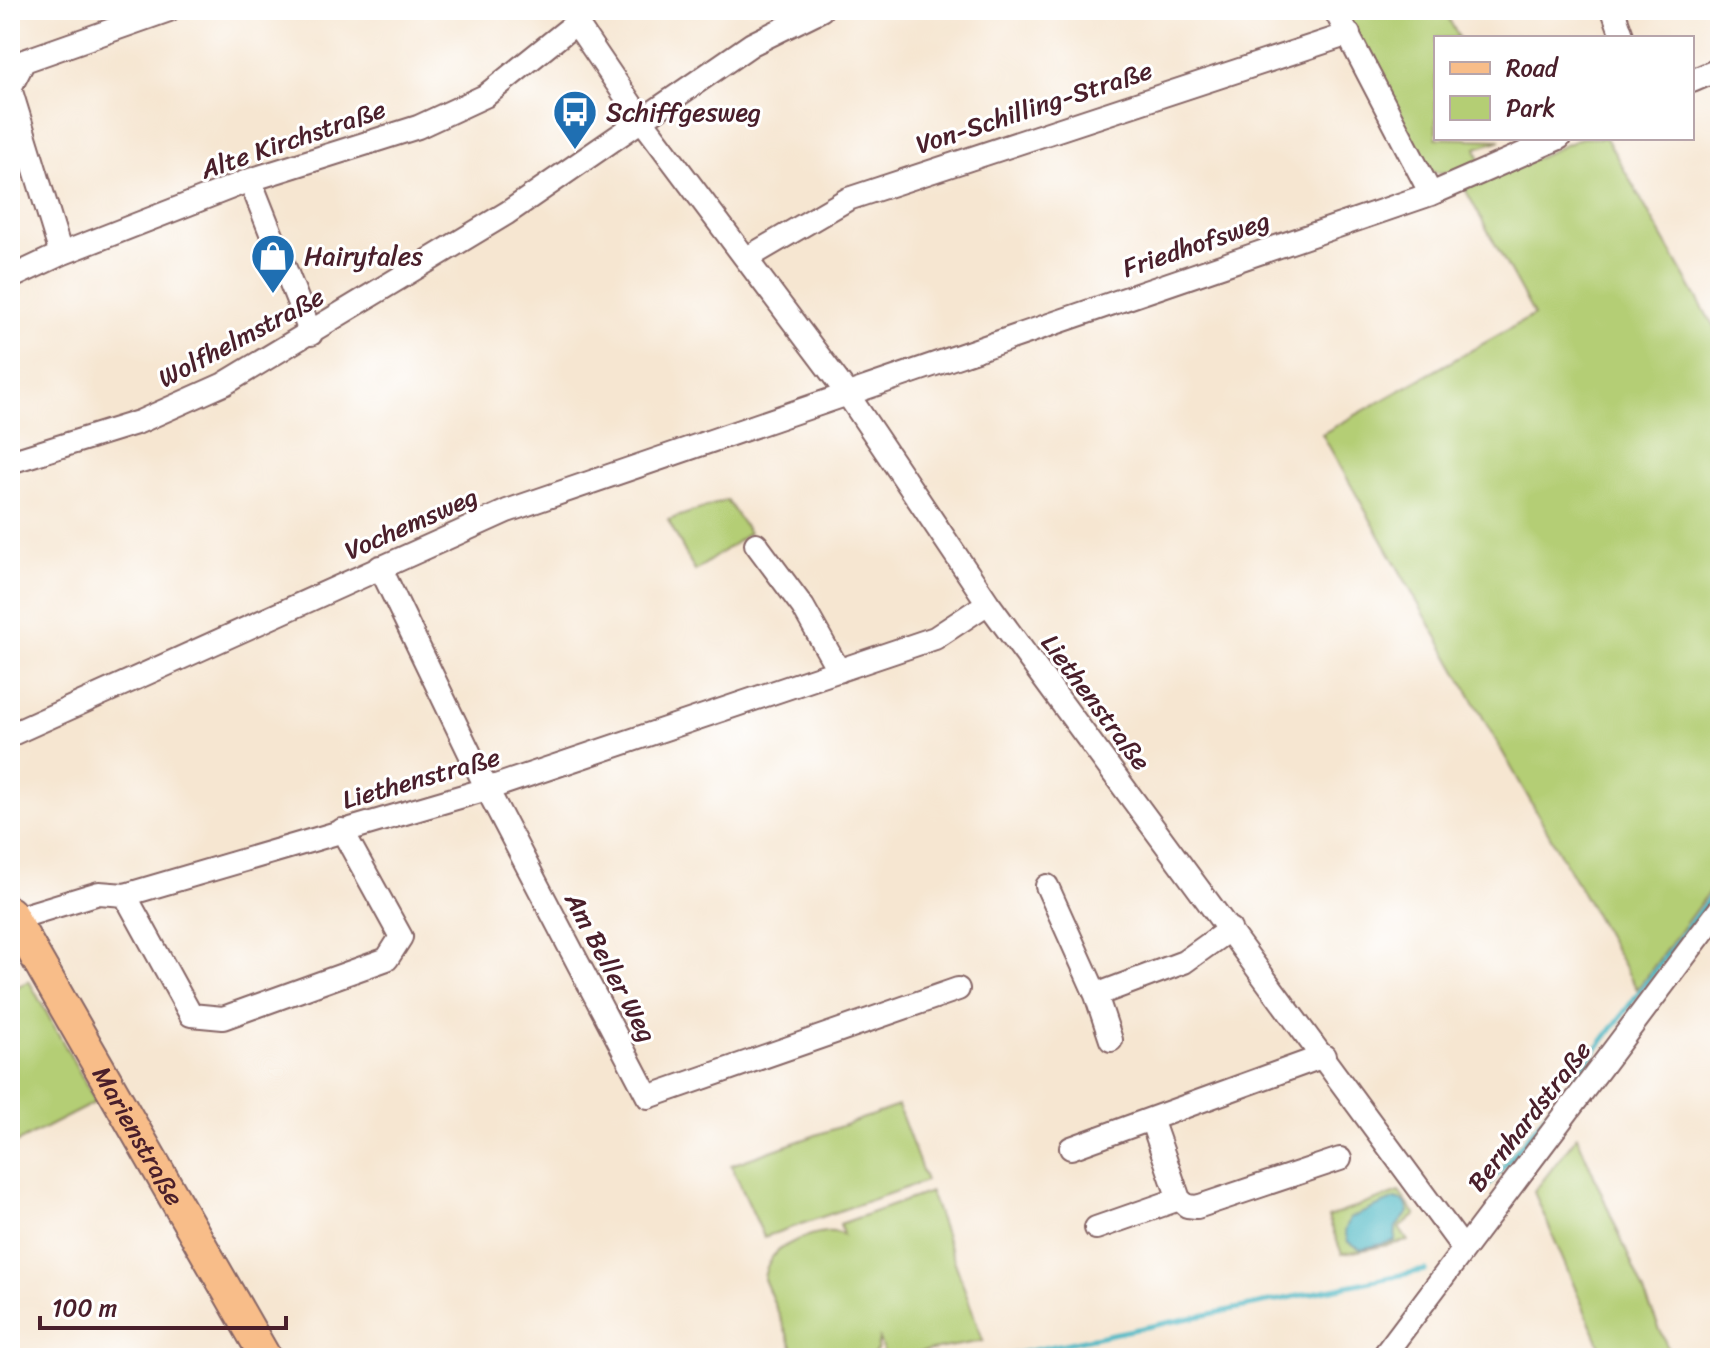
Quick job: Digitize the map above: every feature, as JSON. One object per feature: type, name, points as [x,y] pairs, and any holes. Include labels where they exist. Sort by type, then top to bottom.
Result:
[{"type":"main road","name":"Marienstraße","points":[[11,917],[266,1358]]},
{"type":"street","points":[[61,254],[10,88],[24,61],[169,10]]},
{"type":"street","name":"Wolfhelmstraße","points":[[10,462],[139,422],[224,384],[507,213],[752,44],[821,10]]},
{"type":"street","points":[[1335,10],[1431,194]]},
{"type":"street","points":[[1613,10],[1622,36]]},
{"type":"street","points":[[574,17],[641,119],[846,392],[988,603]]},
{"type":"street","name":"Alte Kirchstraße","points":[[10,278],[61,254],[250,180],[418,127],[485,96],[574,17]]},
{"type":"street","name":"Von-Schilling-Straße","points":[[747,258],[848,199],[1349,34]]},
{"type":"street","points":[[1694,80],[1720,69]]},
{"type":"street","name":"Friedhofsweg","points":[[846,392],[1431,194],[1554,140]]},
{"type":"street","points":[[250,180],[311,334]]},
{"type":"street","name":"Vochemsweg","points":[[10,735],[507,511],[846,392]]},
{"type":"street","points":[[756,544],[803,607],[839,671]]},
{"type":"street","name":"Am Beller Weg","points":[[380,567],[487,789],[648,1097],[958,989]]},
{"type":"street","name":"Liethenstraße","points":[[11,917],[99,893],[125,895],[487,789],[935,638],[988,603],[1463,1248]]},
{"type":"street","points":[[125,895],[191,1015],[223,1018],[387,959],[401,937],[342,830]]},
{"type":"street","points":[[1047,886],[1096,995],[1111,1040]]},
{"type":"street","name":"Bernhardstraße","points":[[1382,1358],[1720,909]]},
{"type":"street","points":[[1096,995],[1184,962],[1230,929]]},
{"type":"street","points":[[1071,1148],[1324,1056]]},
{"type":"street","points":[[1151,1119],[1179,1199],[1187,1206],[1197,1207],[1340,1159]]},
{"type":"street","points":[[1096,1228],[1179,1199]]},
{"type":"green space","points":[[1342,10],[1444,10],[1458,36],[1434,36],[1434,140],[1501,140],[1476,148],[1480,161],[1450,173],[1431,172]]},
{"type":"green space","points":[[1576,140],[1607,140],[1720,338],[1720,877],[1637,989],[1322,434],[1534,315],[1465,189]]},
{"type":"green space","points":[[727,500],[749,533],[695,571],[668,520]]},
{"type":"green space","points":[[29,981],[96,1102],[10,1146],[10,990]]},
{"type":"green space","points":[[898,1106],[926,1181],[764,1237],[731,1165]]},
{"type":"green space","points":[[1577,1136],[1672,1358],[1605,1358],[1534,1192]]},
{"type":"green space","points":[[930,1192],[983,1341],[886,1358],[879,1339],[877,1350],[868,1358],[797,1358],[764,1279],[773,1256],[806,1236],[827,1232],[843,1235],[840,1224]]},
{"type":"green space","points":[[1399,1192],[1416,1215],[1399,1228],[1408,1241],[1342,1254],[1328,1217]]},
{"type":"water","points":[[1395,1199],[1405,1202],[1409,1212],[1396,1227],[1395,1241],[1361,1249],[1348,1242],[1345,1231],[1350,1218]]},
{"type":"waterway","points":[[1483,1192],[1572,1082],[1720,884]]},
{"type":"waterway","points":[[995,1358],[1425,1270]]},
{"type":"place","name":"Schiffgesweg","points":[[575,151]]},
{"type":"place","name":"Hairytales","points":[[273,295]]}]
